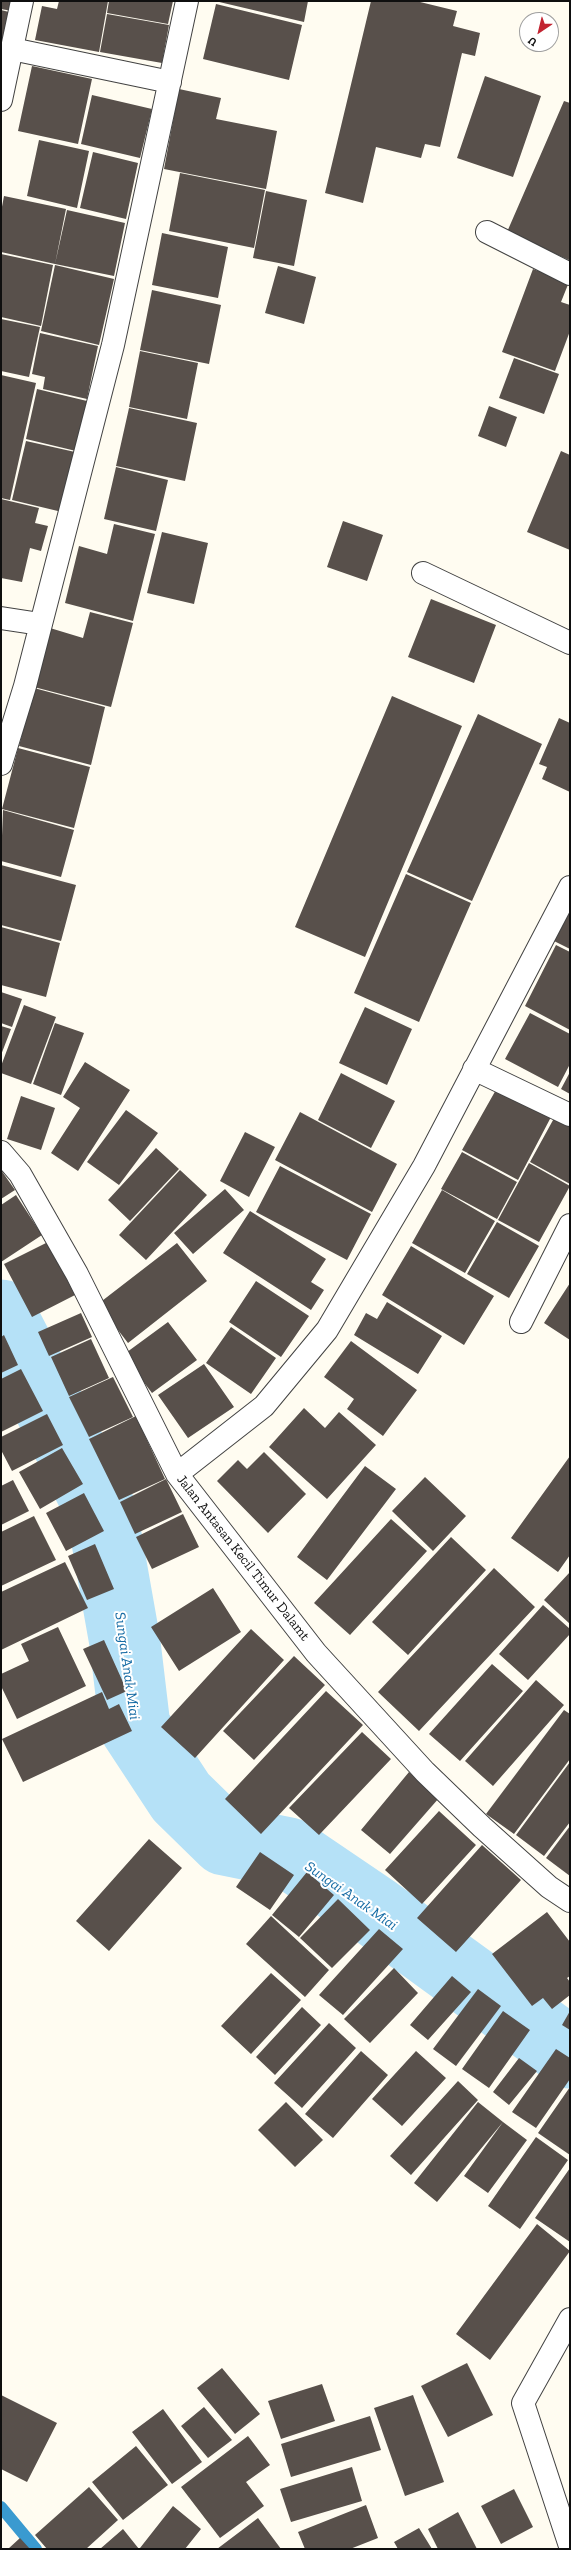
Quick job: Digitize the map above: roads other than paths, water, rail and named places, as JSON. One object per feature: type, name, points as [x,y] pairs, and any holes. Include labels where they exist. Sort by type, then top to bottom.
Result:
[{"type":"street","points":[[1,100],[22,1]]},
{"type":"street","points":[[1,764],[40,624],[113,345],[187,1]]},
{"type":"street","points":[[12,49],[170,82]]},
{"type":"street","points":[[487,232],[570,274]]},
{"type":"street","points":[[423,573],[570,643]]},
{"type":"street","points":[[1,618],[40,624]]},
{"type":"street","points":[[177,1474],[264,1406],[327,1330],[424,1166],[570,887]]},
{"type":"street","points":[[474,1069],[570,1115]]},
{"type":"street","name":"Jalan Antasan Kecil Timur Dalamt","points":[[1,1152],[20,1174],[77,1274],[177,1474],[316,1653],[410,1755],[482,1827],[549,1887],[570,1900]]},
{"type":"street","points":[[521,1322],[570,1225]]},
{"type":"street","points":[[570,2319],[523,2403],[570,2546]]},
{"type":"waterway","name":"Sungai Anak Miai","points":[[1,1315],[57,1422],[102,1513],[125,1643],[135,1727],[181,1797],[225,1840],[289,1853],[376,1912],[570,2053]]},
{"type":"waterway","points":[[1,2507],[36,2549]]}]
